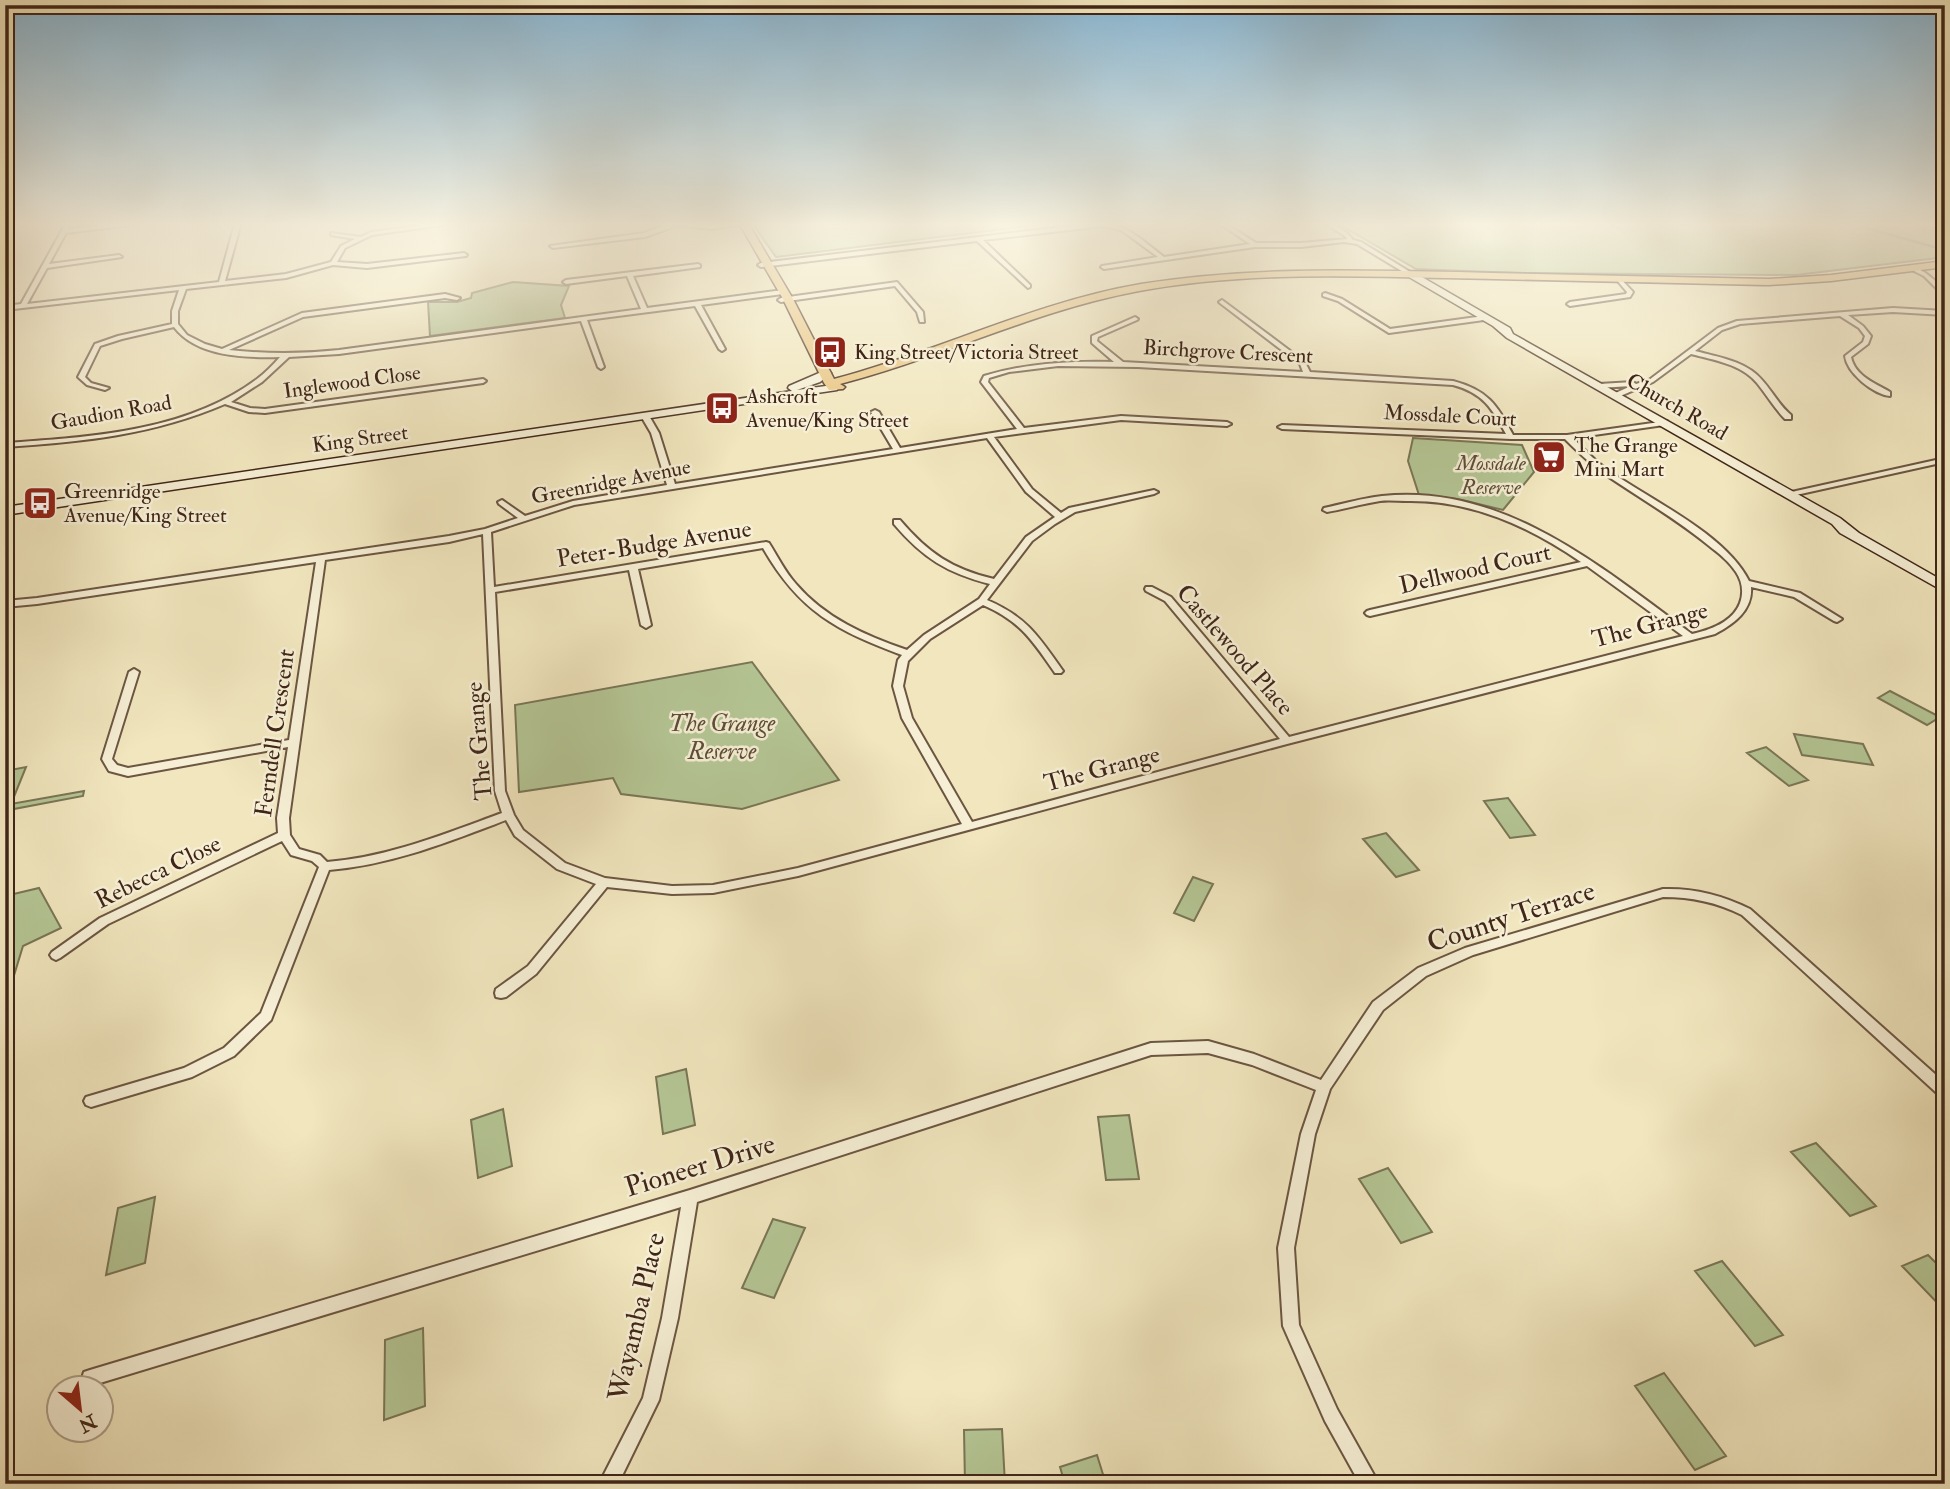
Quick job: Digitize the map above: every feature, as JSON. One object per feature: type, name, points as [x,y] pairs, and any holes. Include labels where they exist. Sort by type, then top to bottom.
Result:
[{"type":"main road","points":[[779,292],[834,379]]},
{"type":"main road","name":"King Street","points":[[5,512],[720,405],[834,379],[864,375],[1075,303],[1127,292]]},
{"type":"main road","name":"Church Road","points":[[1441,292],[1510,336],[1945,588]]},
{"type":"main road","name":"King Street","points":[[720,405],[834,379],[903,369],[986,332]]},
{"type":"main road","points":[[834,379],[839,369],[864,375]]},
{"type":"street","points":[[23,306],[31,292]]},
{"type":"street","points":[[5,308],[143,292]]},
{"type":"street","points":[[182,292],[174,316],[176,325],[190,339],[224,350],[287,355],[339,352],[738,298],[784,301],[841,292]]},
{"type":"street","points":[[637,292],[645,311]]},
{"type":"street","points":[[904,292],[920,312],[922,321]]},
{"type":"street","points":[[1570,304],[1628,296],[1630,292]]},
{"type":"street","points":[[1325,295],[1340,300],[1388,333],[1484,318]]},
{"type":"street","points":[[224,350],[302,315],[445,296],[457,298]]},
{"type":"street","points":[[1222,302],[1303,363],[1307,374]]},
{"type":"street","points":[[697,304],[722,349]]},
{"type":"street","points":[[1615,395],[1655,379],[1720,329],[1739,322],[1893,310],[1943,313],[1945,304]]},
{"type":"street","points":[[1840,313],[1861,327],[1868,336],[1866,343],[1848,356],[1849,365],[1858,375],[1887,394]]},
{"type":"street","points":[[583,319],[601,367]]},
{"type":"street","points":[[1121,364],[1094,342],[1095,336],[1135,319]]},
{"type":"street","points":[[104,388],[89,384],[81,377],[97,345],[120,337],[176,325]]},
{"type":"street","points":[[1690,352],[1730,363],[1749,373],[1759,381],[1777,408],[1788,417]]},
{"type":"street","name":"Gaudion Road","points":[[5,445],[136,430],[184,418],[225,402],[263,380],[287,355]]},
{"type":"street","name":"Birchgrove Crescent","points":[[1023,430],[984,382],[986,377],[1041,367],[1121,364],[1468,386],[1492,403],[1511,437]]},
{"type":"street","name":"Inglewood Close","points":[[225,402],[249,410],[272,411],[484,381]]},
{"type":"street","points":[[1600,386],[1643,384]]},
{"type":"street","points":[[875,412],[898,450]]},
{"type":"street","points":[[650,415],[672,487]]},
{"type":"street","name":"Greenridge Avenue","points":[[5,604],[321,559],[487,531],[522,517],[573,503],[1023,430],[1121,418],[1227,425]]},
{"type":"street","name":"Mossdale Court","points":[[1282,427],[1567,437],[1660,421]]},
{"type":"street","points":[[989,435],[1030,493],[1060,517]]},
{"type":"street","points":[[1567,437],[1601,469],[1707,539],[1726,556],[1746,583],[1797,595],[1837,619]]},
{"type":"street","points":[[1787,495],[1945,460]]},
{"type":"street","points":[[969,827],[907,718],[898,686],[903,660],[927,637],[982,601],[994,582],[1030,539],[1060,517],[1100,502],[1154,492]]},
{"type":"street","points":[[1326,510],[1374,498],[1399,496],[1458,502],[1510,517],[1550,537],[1690,637]]},
{"type":"street","points":[[502,502],[522,517]]},
{"type":"street","points":[[897,522],[915,544],[947,568],[994,582]]},
{"type":"street","name":"The Grange","points":[[487,531],[498,770],[500,791],[508,815],[519,833],[561,866],[604,882],[672,890],[713,889],[798,872],[1287,741],[1712,632],[1729,624],[1742,609],[1746,583]]},
{"type":"street","name":"Peter-Budge Avenue","points":[[490,590],[766,545],[776,565],[808,604],[860,638],[908,654]]},
{"type":"street","name":"Ferndell Crescent","points":[[321,559],[283,818],[284,835],[295,852],[316,858],[325,866]]},
{"type":"street","name":"Dellwood Court","points":[[1370,613],[1589,563]]},
{"type":"street","points":[[633,568],[646,625]]},
{"type":"street","name":"Castlewood Place","points":[[1150,589],[1168,599],[1287,741]]},
{"type":"street","points":[[982,601],[1010,612],[1025,625],[1058,671]]},
{"type":"street","points":[[134,672],[107,759],[113,768],[128,772],[293,743]]},
{"type":"street","points":[[91,1101],[187,1073],[229,1052],[266,1016],[325,866],[375,861],[406,853],[508,815]]},
{"type":"street","name":"Rebecca Close","points":[[55,955],[104,921],[284,835]]},
{"type":"street","points":[[501,993],[533,970],[604,882]]},
{"type":"street","name":"County Terrace","points":[[1370,1484],[1331,1415],[1291,1326],[1286,1248],[1308,1135],[1324,1087],[1378,1006],[1422,972],[1468,951],[1663,893],[1690,892],[1718,897],[1746,912],[1945,1092]]},
{"type":"street","name":"Pioneer Drive","points":[[103,1374],[690,1197],[1151,1049],[1209,1047],[1254,1060],[1324,1087]]},
{"type":"street","name":"Wayamba Place","points":[[608,1484],[651,1400],[670,1318],[690,1197]]},
{"type":"green space","points":[[566,292],[561,305],[565,318],[430,336],[428,302],[457,302],[471,298],[472,293]]},
{"type":"green space","name":"Mossdale Reserve","points":[[1413,438],[1522,445],[1534,472],[1503,510],[1458,499],[1419,495],[1408,461]]},
{"type":"green space","name":"The Grange Reserve","points":[[752,662],[839,780],[742,809],[621,794],[613,778],[519,792],[515,705]]},
{"type":"green space","points":[[1890,691],[1940,717],[1927,725],[1878,698]]},
{"type":"green space","points":[[1794,734],[1863,744],[1873,765],[1802,755]]},
{"type":"green space","points":[[1766,747],[1808,780],[1789,786],[1747,753]]},
{"type":"green space","points":[[26,767],[11,804],[84,791],[83,796],[9,810],[5,818],[5,771]]},
{"type":"green space","points":[[1508,798],[1535,835],[1510,838],[1484,801]]},
{"type":"green space","points":[[1386,833],[1419,870],[1396,877],[1363,839]]},
{"type":"green space","points":[[1193,877],[1213,884],[1194,921],[1174,913]]},
{"type":"green space","points":[[39,888],[61,928],[23,946],[5,1005],[5,896]]},
{"type":"green space","points":[[686,1069],[695,1125],[663,1134],[656,1077]]},
{"type":"green space","points":[[503,1109],[512,1166],[478,1178],[471,1120]]},
{"type":"green space","points":[[1129,1115],[1139,1179],[1106,1180],[1098,1117]]},
{"type":"green space","points":[[1816,1143],[1876,1206],[1850,1216],[1791,1152]]},
{"type":"green space","points":[[1388,1168],[1432,1232],[1401,1243],[1359,1179]]},
{"type":"green space","points":[[155,1197],[145,1263],[106,1275],[118,1208]]},
{"type":"green space","points":[[773,1219],[805,1228],[774,1298],[742,1288]]},
{"type":"green space","points":[[1928,1255],[1945,1272],[1945,1311],[1902,1266]]},
{"type":"green space","points":[[1722,1261],[1783,1335],[1755,1346],[1695,1271]]},
{"type":"green space","points":[[423,1328],[425,1406],[384,1420],[385,1340]]},
{"type":"green space","points":[[1664,1373],[1726,1456],[1695,1470],[1635,1386]]},
{"type":"green space","points":[[1002,1429],[1005,1484],[965,1484],[964,1430]]},
{"type":"green space","points":[[1097,1455],[1106,1484],[1065,1484],[1060,1467]]},
{"type":"place","name":"King Street/Victoria Street","points":[[830,352]]},
{"type":"place","name":"Ashcroft Avenue/King Street","points":[[722,408]]},
{"type":"place","name":"The Grange Mini Mart","points":[[1549,457]]},
{"type":"place","name":"Greenridge Avenue/King Street","points":[[40,503]]}]
